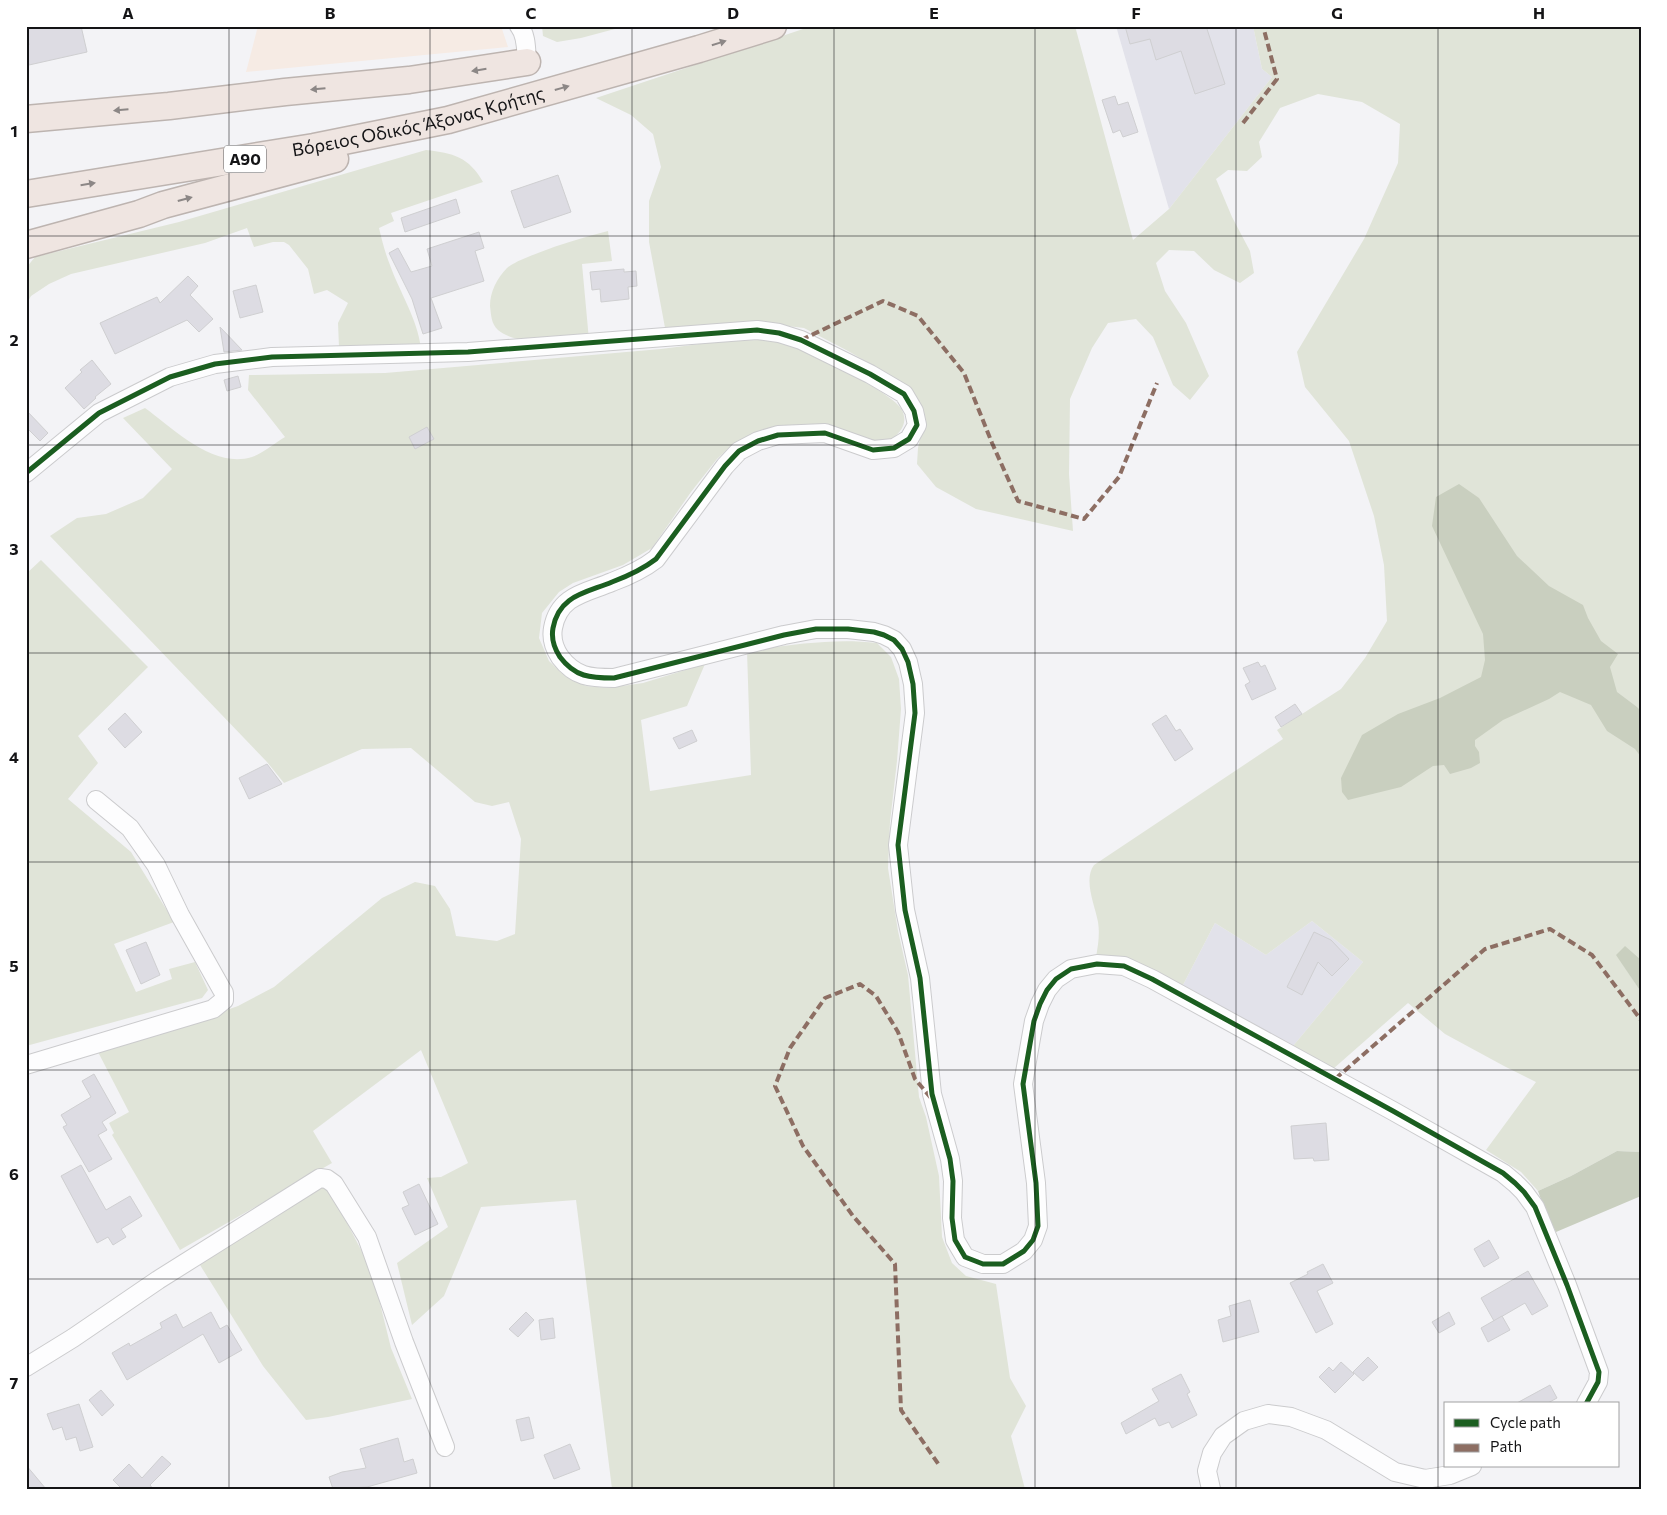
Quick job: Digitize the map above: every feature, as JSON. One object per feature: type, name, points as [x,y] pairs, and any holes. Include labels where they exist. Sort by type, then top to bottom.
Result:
[{"type":"highway","name":"Βόρειος Οδικός Άξονας Κρήτης","points":[[33,193],[314,147],[448,120],[700,49],[772,26]]},
{"type":"highway","points":[[26,119],[169,106],[409,80],[527,62]]},
{"type":"highway","points":[[26,112],[52,116]]},
{"type":"highway","points":[[26,245],[249,182],[408,141],[448,120]]},
{"type":"highway","points":[[26,253],[61,236]]},
{"type":"street","points":[[519,26],[526,43],[527,62]]},
{"type":"street","points":[[26,473],[99,413],[170,377],[215,364],[272,357],[468,352],[757,330],[780,333],[801,340],[870,374],[904,394],[914,411],[917,425],[909,439],[894,448],[873,450],[825,433],[778,435],[758,441],[739,451],[725,466],[656,559],[643,569],[613,582],[585,591],[567,602],[555,616],[552,636],[556,652],[568,668],[583,675],[597,678],[614,678],[784,634],[816,629],[848,629],[874,632],[894,640],[902,649],[908,662],[913,684],[915,713],[898,844],[905,910],[920,978],[932,1094],[950,1159],[953,1181],[952,1218],[958,1248],[965,1257],[973,1261],[992,1265],[1003,1264],[1024,1251],[1033,1240],[1038,1226],[1036,1183],[1023,1084],[1034,1021],[1040,1004],[1048,990],[1056,979],[1071,969],[1098,964],[1124,966],[1152,979],[1394,1111],[1503,1173],[1524,1192],[1535,1207],[1567,1285],[1599,1372],[1598,1382],[1587,1402]]},
{"type":"street","points":[[26,1065],[213,1009],[224,1000],[224,993],[180,915],[156,864],[130,828],[96,800]]},
{"type":"street","points":[[26,1367],[73,1338],[158,1280],[320,1178],[324,1178],[334,1184],[366,1237],[445,1447]]},
{"type":"street","points":[[1211,1489],[1207,1471],[1212,1453],[1223,1436],[1244,1421],[1268,1414],[1291,1417],[1326,1430],[1395,1472],[1425,1479],[1450,1475],[1467,1468]]},
{"type":"shaded area","points":[[258,26],[501,26],[508,47],[246,72]]},
{"type":"shaded area","points":[[542,26],[626,26],[581,38],[557,42],[543,36]]},
{"type":"shaded area","points":[[812,26],[1075,26],[1133,240],[1169,209],[1272,77],[1262,69],[1253,26],[1641,26],[1641,960],[1617,955],[1641,992],[1641,1152],[1617,1151],[1571,1176],[1538,1191],[1521,1172],[1486,1150],[1536,1082],[1445,1034],[1408,1003],[1333,1069],[1293,1046],[1363,962],[1312,921],[1266,955],[1215,923],[1183,985],[1148,968],[1096,957],[1099,926],[1090,885],[1091,871],[1094,865],[1283,739],[1277,730],[1341,689],[1365,658],[1387,621],[1384,565],[1374,516],[1349,441],[1305,387],[1297,352],[1364,239],[1398,163],[1400,124],[1362,102],[1318,94],[1280,108],[1259,142],[1262,157],[1247,171],[1228,170],[1216,179],[1232,217],[1250,251],[1254,273],[1240,283],[1214,270],[1194,251],[1169,250],[1156,263],[1165,291],[1186,323],[1209,376],[1190,400],[1173,385],[1153,337],[1136,319],[1108,323],[1092,348],[1070,399],[1069,474],[1073,531],[976,509],[936,487],[917,464],[918,448],[924,421],[918,400],[902,382],[804,328],[762,323],[666,333],[649,242],[649,201],[661,167],[653,134],[631,115],[596,98]]},
{"type":"shaded area","points":[[1116,26],[1253,26],[1262,69],[1272,77],[1169,209]]},
{"type":"shaded area","points":[[426,150],[459,158],[472,167],[483,182],[391,213],[394,221],[379,228],[388,260],[416,326],[421,348],[339,347],[338,323],[348,303],[327,290],[314,294],[308,269],[289,245],[284,242],[273,242],[254,247],[247,228],[205,243],[71,274],[49,284],[31,296],[26,305],[26,268],[35,257],[179,222]]},
{"type":"shaded area","points":[[608,231],[612,261],[582,264],[589,340],[529,341],[517,339],[496,328],[491,316],[491,296],[497,281],[507,268],[522,259]]},
{"type":"shaded area","points":[[723,341],[776,341],[804,351],[865,382],[895,402],[902,410],[904,424],[889,442],[782,426],[756,432],[733,444],[717,459],[691,492],[652,548],[623,565],[573,583],[559,592],[542,613],[539,638],[549,661],[566,677],[586,686],[608,688],[643,683],[705,664],[687,706],[641,720],[650,791],[751,775],[747,651],[844,641],[877,643],[891,657],[899,679],[901,709],[890,822],[888,868],[898,931],[908,975],[919,1097],[926,1117],[939,1176],[942,1237],[952,1263],[966,1276],[996,1284],[1010,1378],[1026,1406],[1011,1436],[1025,1489],[612,1489],[576,1200],[481,1207],[444,1296],[412,1325],[397,1263],[448,1227],[427,1178],[441,1177],[468,1163],[421,1050],[313,1131],[332,1163],[180,1250],[112,1135],[114,1133],[109,1123],[129,1112],[97,1050],[179,1027],[238,1006],[274,987],[382,898],[415,882],[435,886],[450,909],[456,936],[497,941],[515,934],[521,839],[509,802],[492,806],[475,802],[411,748],[362,749],[284,783],[267,762],[50,536],[77,518],[106,514],[143,498],[172,469],[123,418],[145,408],[195,445],[223,457],[237,459],[252,457],[285,437],[248,390],[249,375],[385,373],[661,349]]},
{"type":"shaded area","points":[[41,560],[148,667],[78,736],[98,763],[68,799],[131,852],[174,922],[114,944],[136,992],[172,979],[169,969],[195,962],[208,990],[202,998],[26,1046],[26,574]]},
{"type":"shaded area","points":[[1312,921],[1363,962],[1293,1046],[1183,985],[1215,923],[1266,955]]},
{"type":"shaded area","points":[[323,1185],[331,1192],[372,1271],[391,1348],[412,1399],[306,1420],[263,1366],[200,1265],[315,1186]]},
{"type":"green space","points":[[1459,484],[1479,498],[1517,556],[1549,586],[1583,605],[1601,641],[1618,654],[1610,667],[1617,692],[1641,711],[1641,757],[1635,749],[1607,731],[1591,705],[1560,692],[1503,720],[1475,740],[1480,763],[1471,768],[1450,774],[1444,765],[1433,766],[1401,787],[1348,800],[1342,792],[1341,778],[1362,735],[1398,714],[1440,698],[1481,677],[1485,660],[1483,634],[1432,526],[1436,497]]},
{"type":"green space","points":[[1625,946],[1641,960],[1641,992],[1616,955]]},
{"type":"green space","points":[[1617,1151],[1641,1152],[1641,1196],[1556,1232],[1545,1211],[1538,1191],[1571,1176]]},
{"type":"building","points":[[40,26],[81,26],[87,52],[29,65],[26,51],[26,45],[29,45],[26,29]]},
{"type":"building","points":[[1125,26],[1206,26],[1225,84],[1195,94],[1181,51],[1156,60],[1150,39],[1130,44]]},
{"type":"building","points":[[1115,96],[1118,105],[1128,102],[1138,132],[1123,137],[1120,130],[1113,133],[1102,100]]},
{"type":"building","points":[[558,175],[571,212],[524,228],[511,191]]},
{"type":"building","points":[[456,199],[460,213],[405,232],[401,218]]},
{"type":"building","points":[[479,232],[484,248],[475,251],[484,281],[431,298],[442,328],[423,334],[412,299],[389,253],[398,248],[411,272],[432,266],[427,249]]},
{"type":"building","points":[[624,269],[624,272],[636,271],[637,286],[628,287],[629,299],[601,302],[600,289],[592,290],[590,272]]},
{"type":"building","points":[[188,276],[198,286],[190,295],[213,319],[199,332],[187,320],[115,354],[100,323],[157,297],[160,303]]},
{"type":"building","points":[[256,285],[263,312],[240,318],[233,291]]},
{"type":"building","points":[[220,327],[242,350],[224,352]]},
{"type":"building","points":[[92,360],[111,384],[84,409],[65,388],[82,372],[80,370]]},
{"type":"building","points":[[238,376],[241,387],[227,391],[224,380]]},
{"type":"building","points":[[26,410],[48,433],[40,441],[26,427]]},
{"type":"building","points":[[427,427],[434,439],[415,449],[409,437]]},
{"type":"building","points":[[1258,662],[1261,667],[1265,665],[1276,689],[1252,700],[1245,685],[1250,682],[1243,668]]},
{"type":"building","points":[[1295,704],[1302,714],[1281,727],[1275,717]]},
{"type":"building","points":[[125,713],[142,732],[125,748],[108,729]]},
{"type":"building","points":[[1166,715],[1176,731],[1180,729],[1193,749],[1175,761],[1152,724]]},
{"type":"building","points":[[692,730],[697,741],[679,749],[673,738]]},
{"type":"building","points":[[267,764],[282,784],[249,799],[239,778]]},
{"type":"building","points":[[1314,932],[1331,940],[1349,959],[1332,976],[1318,962],[1302,995],[1287,987]]},
{"type":"building","points":[[146,942],[160,975],[141,984],[126,950]]},
{"type":"building","points":[[94,1074],[116,1113],[102,1122],[107,1130],[98,1135],[112,1159],[89,1172],[63,1127],[67,1125],[61,1115],[91,1097],[82,1081]]},
{"type":"building","points":[[1326,1123],[1329,1160],[1314,1161],[1313,1158],[1294,1159],[1291,1126]]},
{"type":"building","points":[[81,1165],[106,1210],[130,1196],[142,1216],[121,1229],[126,1237],[113,1245],[108,1237],[97,1243],[61,1176]]},
{"type":"building","points":[[419,1184],[438,1224],[415,1235],[402,1208],[409,1205],[403,1192]]},
{"type":"building","points":[[1489,1240],[1499,1258],[1484,1267],[1474,1249]]},
{"type":"building","points":[[1323,1264],[1333,1283],[1317,1291],[1333,1324],[1316,1333],[1290,1283]]},
{"type":"building","points":[[1528,1271],[1548,1306],[1532,1315],[1525,1303],[1494,1321],[1481,1298]]},
{"type":"building","points":[[1250,1300],[1259,1332],[1223,1342],[1218,1320],[1231,1316],[1229,1306]]},
{"type":"building","points":[[211,1312],[220,1329],[227,1325],[242,1350],[219,1363],[203,1334],[127,1380],[112,1353],[129,1343],[130,1346],[162,1328],[160,1323],[176,1314],[183,1328]]},
{"type":"building","points":[[526,1312],[534,1320],[518,1337],[509,1329]]},
{"type":"building","points":[[1449,1312],[1455,1324],[1439,1333],[1432,1322]]},
{"type":"building","points":[[1502,1316],[1510,1330],[1488,1342],[1481,1328]]},
{"type":"building","points":[[553,1318],[555,1338],[541,1340],[539,1320]]},
{"type":"building","points":[[1368,1357],[1378,1367],[1363,1381],[1353,1372]]},
{"type":"building","points":[[1341,1362],[1354,1374],[1335,1393],[1319,1377],[1329,1367],[1333,1371]]},
{"type":"building","points":[[1181,1374],[1190,1392],[1187,1394],[1197,1415],[1172,1428],[1169,1422],[1159,1426],[1155,1418],[1126,1434],[1121,1423],[1159,1401],[1152,1389]]},
{"type":"building","points":[[1550,1385],[1557,1398],[1550,1402],[1519,1402]]},
{"type":"building","points":[[101,1390],[114,1405],[102,1416],[89,1400]]},
{"type":"building","points":[[79,1404],[93,1447],[80,1451],[76,1437],[66,1440],[62,1427],[53,1430],[47,1414]]},
{"type":"building","points":[[529,1417],[534,1438],[521,1441],[516,1420]]},
{"type":"building","points":[[398,1438],[404,1462],[413,1459],[417,1473],[367,1487],[333,1489],[329,1477],[342,1472],[366,1468],[360,1449]]},
{"type":"building","points":[[570,1444],[580,1469],[554,1479],[544,1455]]},
{"type":"building","points":[[162,1456],[171,1464],[150,1485],[153,1489],[122,1489],[113,1480],[129,1464],[142,1478]]},
{"type":"building","points":[[26,1465],[46,1489],[26,1489]]},
{"type":"marked path","points":[[1243,123],[1277,79],[1263,26]]},
{"type":"marked path","points":[[801,340],[883,301],[918,316],[964,373],[1018,501],[1084,519],[1119,477],[1157,383]]},
{"type":"marked path","points":[[1335,1079],[1485,949],[1550,929],[1592,955],[1641,1020]]},
{"type":"marked path","points":[[931,1098],[915,1079],[898,1032],[876,996],[860,984],[825,998],[790,1048],[775,1086],[803,1146],[853,1216],[895,1264],[901,1410],[939,1465]]},
{"type":"cycle path","points":[[26,473],[99,413],[170,377],[215,364],[272,357],[468,352],[757,330],[779,333],[801,340],[870,374],[904,394],[914,411],[917,425],[909,439],[894,448],[873,450],[825,433],[778,435],[758,441],[739,451],[725,466],[656,559],[630,575],[583,593],[567,602],[556,617],[552,636],[558,654],[571,669],[590,677],[605,678],[614,678],[784,635],[816,629],[848,629],[874,632],[894,640],[902,649],[908,662],[913,684],[915,713],[898,845],[905,910],[920,978],[932,1094],[950,1159],[953,1181],[952,1218],[955,1240],[965,1257],[983,1264],[1003,1264],[1024,1251],[1033,1240],[1038,1226],[1036,1183],[1023,1084],[1034,1021],[1047,990],[1056,979],[1071,969],[1097,964],[1124,966],[1152,979],[1393,1111],[1503,1173],[1515,1183],[1535,1207],[1567,1285],[1599,1372],[1598,1382],[1587,1402]]}]
